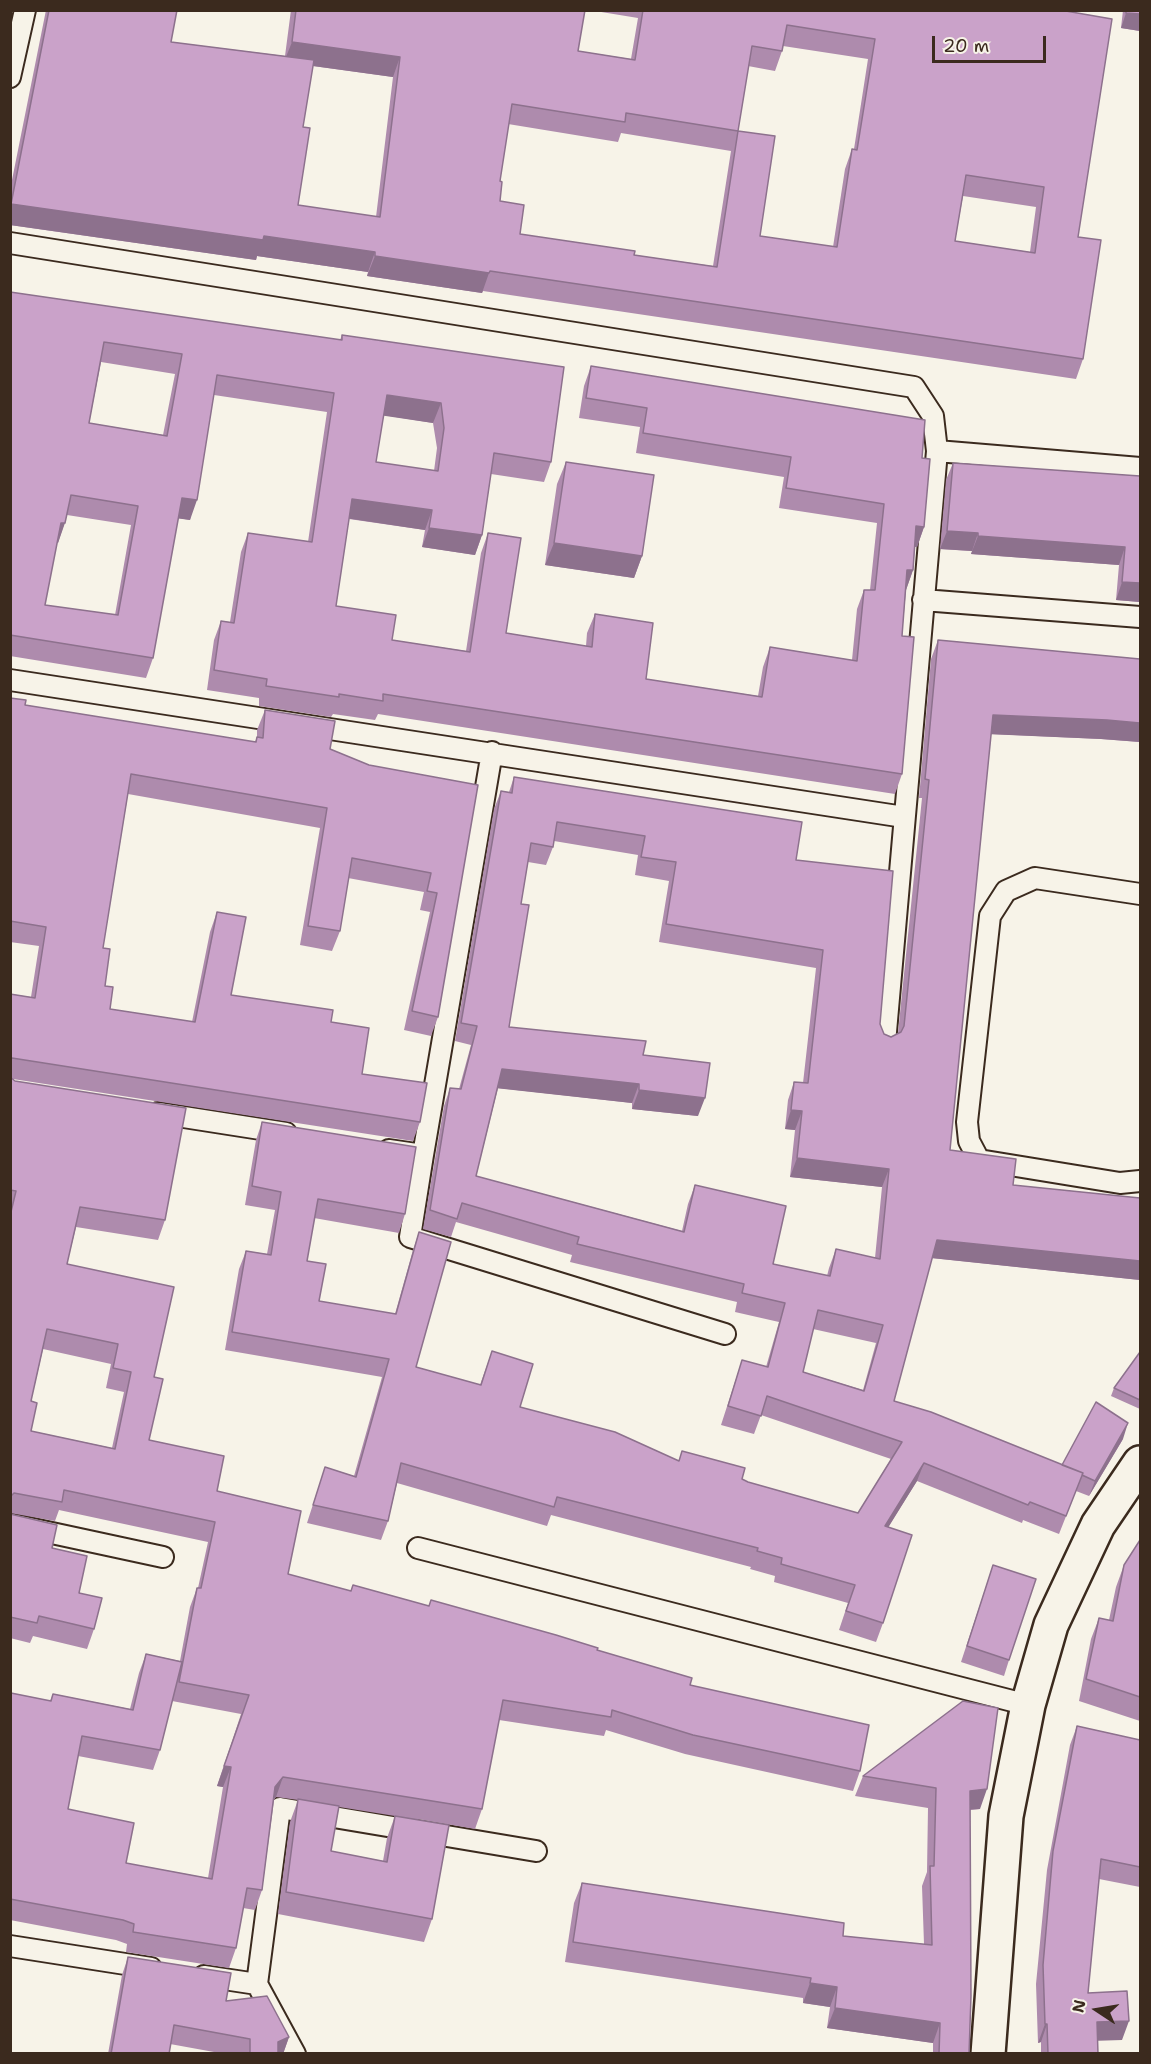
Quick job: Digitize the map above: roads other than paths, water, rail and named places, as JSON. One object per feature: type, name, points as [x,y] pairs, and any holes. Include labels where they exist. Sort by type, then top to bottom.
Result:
[{"type":"street","points":[[988,2054],[1006,1816],[1028,1705],[1056,1615],[1098,1525],[1140,1463]]},
{"type":"lane","points":[[10,77],[25,10]]},
{"type":"lane","points":[[10,243],[914,387],[933,416],[937,451],[885,1043]]},
{"type":"lane","points":[[937,451],[1140,468]]},
{"type":"lane","points":[[923,600],[1140,617]]},
{"type":"lane","points":[[10,680],[492,752],[904,817]]},
{"type":"lane","points":[[492,752],[410,1237],[725,1334]]},
{"type":"lane","points":[[1140,894],[1035,878],[1006,891],[990,916],[966,1122],[969,1141],[979,1160],[1120,1184],[1140,1181]]},
{"type":"lane","points":[[140,1110],[305,1136]]},
{"type":"lane","points":[[364,1146],[423,1155]]},
{"type":"lane","points":[[10,1524],[163,1557]]},
{"type":"lane","points":[[418,1548],[1028,1705]]},
{"type":"lane","points":[[295,2054],[257,1984],[280,1808],[536,1851]]},
{"type":"lane","points":[[10,1946],[257,1984]]}]
